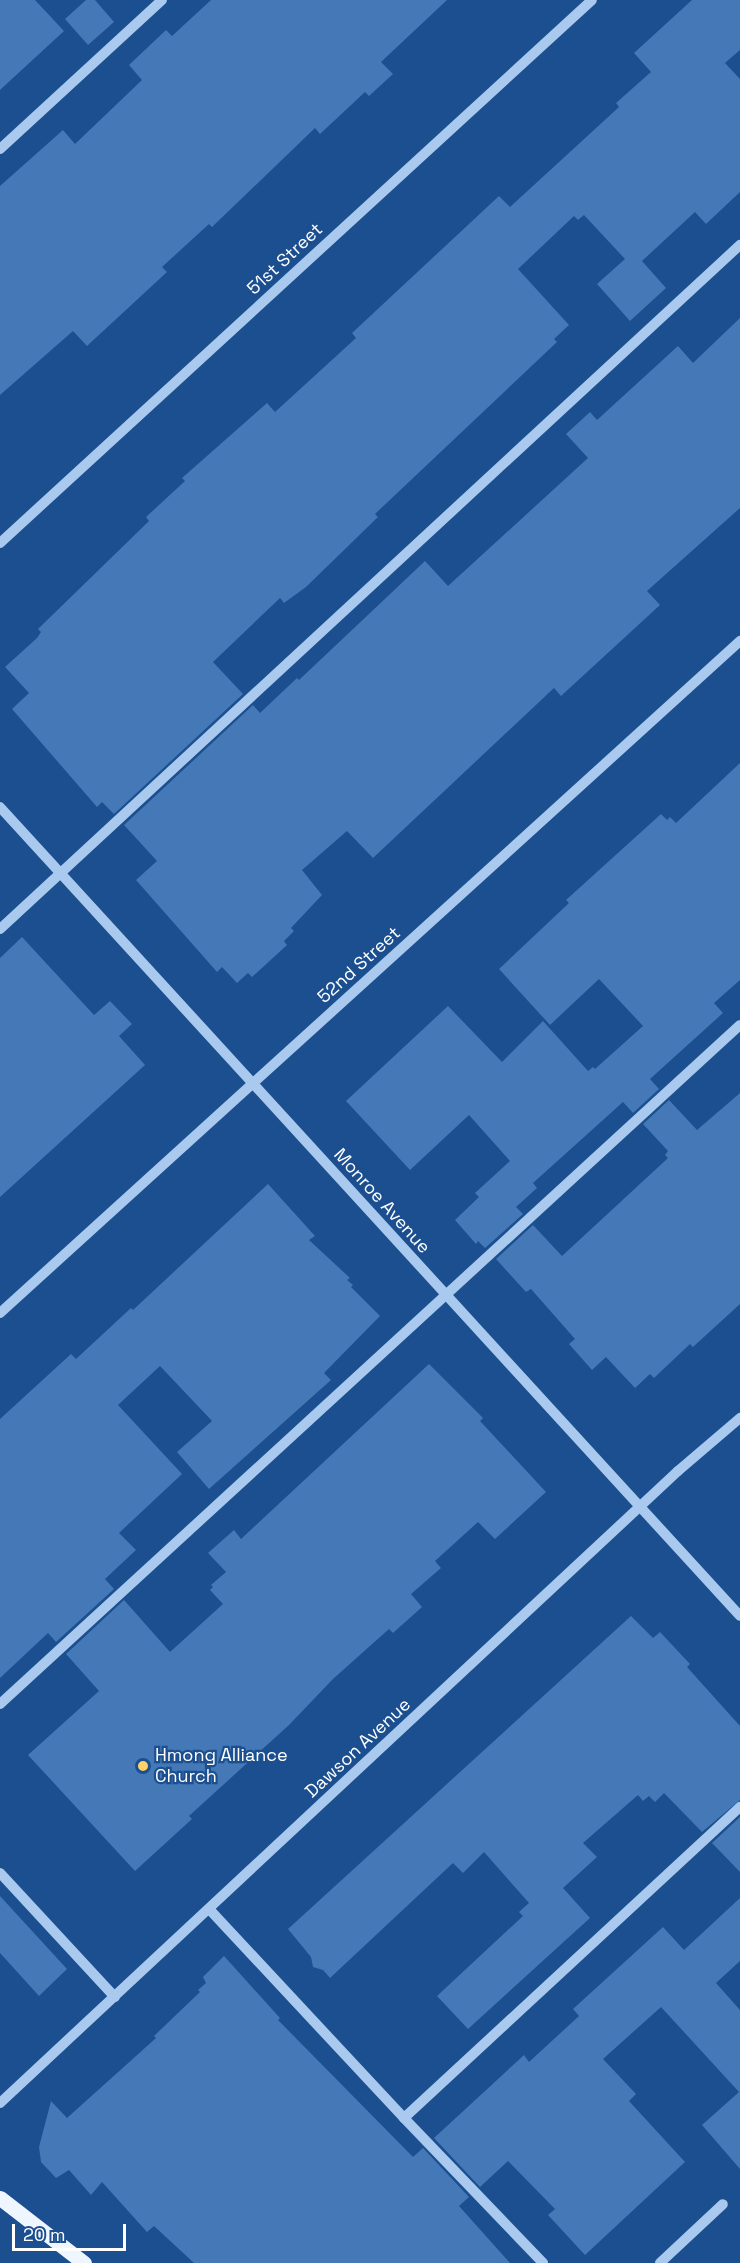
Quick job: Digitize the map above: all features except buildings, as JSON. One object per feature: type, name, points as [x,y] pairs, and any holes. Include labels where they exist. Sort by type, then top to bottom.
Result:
[{"type":"main road","points":[[0,2198],[84,2263]]},
{"type":"street","points":[[0,149],[162,0]]},
{"type":"street","name":"51st Street","points":[[0,543],[592,0]]},
{"type":"street","points":[[0,928],[740,245]]},
{"type":"street","name":"52nd Street","points":[[0,1313],[740,641]]},
{"type":"street","name":"Monroe Avenue","points":[[0,807],[740,1616]]},
{"type":"street","points":[[0,1704],[740,1025]]},
{"type":"street","name":"Dawson Avenue","points":[[0,2103],[210,1910],[639,1507],[740,1418]]},
{"type":"street","points":[[404,2118],[740,1807]]},
{"type":"street","points":[[0,1873],[115,1997]]},
{"type":"street","points":[[210,1910],[543,2263]]},
{"type":"street","points":[[660,2263],[723,2204]]},
{"type":"place","name":"Hmong Alliance Church","points":[[143,1766]]}]
